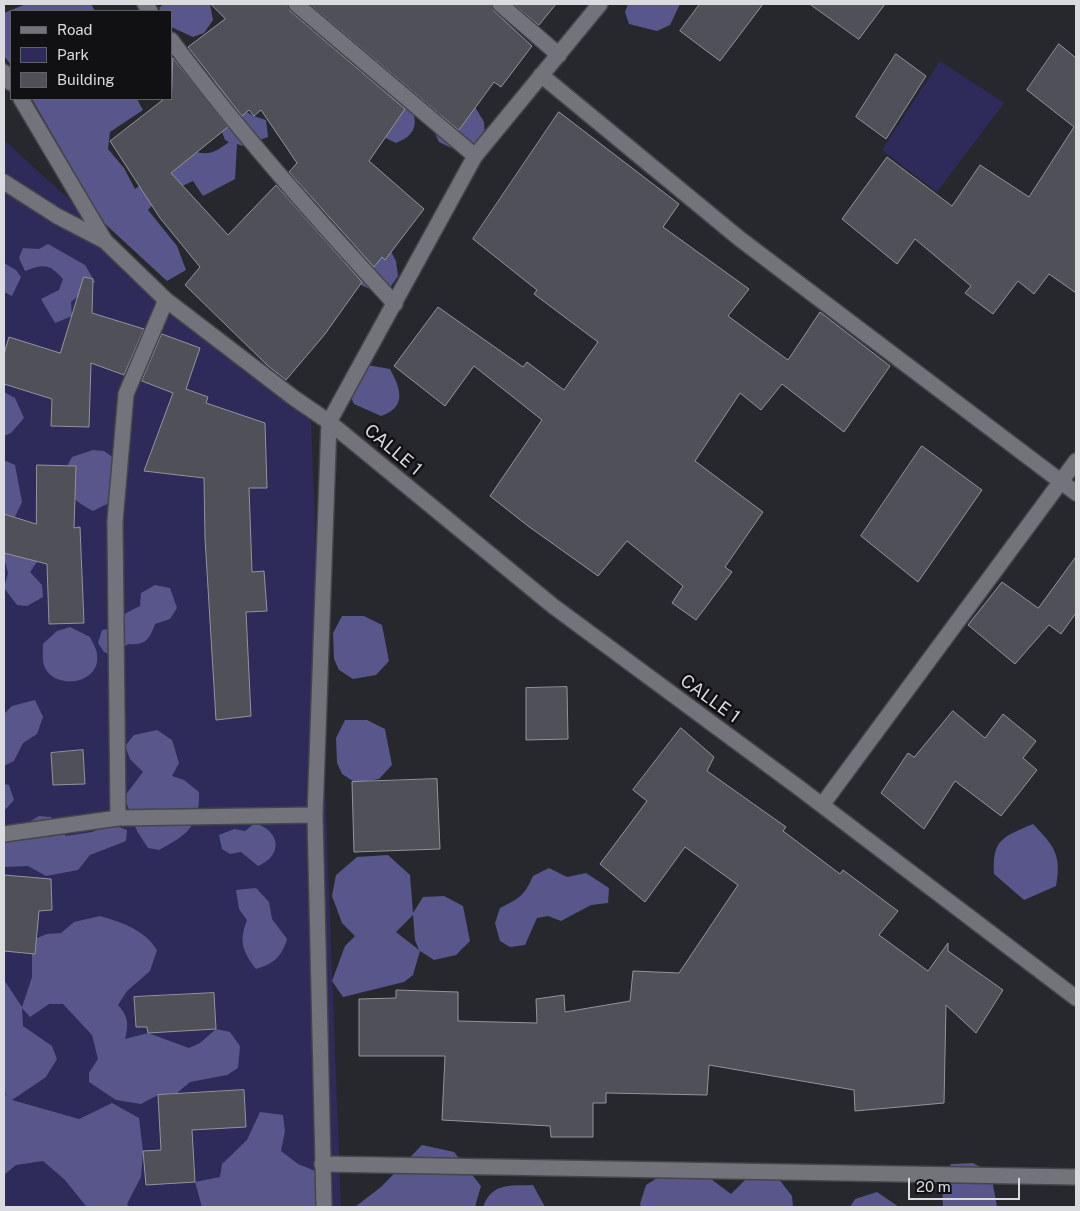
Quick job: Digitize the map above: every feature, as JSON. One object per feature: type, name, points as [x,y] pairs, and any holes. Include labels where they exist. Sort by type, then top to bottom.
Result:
[{"type":"street","points":[[296,4],[475,156]]},
{"type":"street","points":[[500,4],[559,55]]},
{"type":"street","points":[[324,1207],[315,815],[329,422],[475,156],[600,4]]},
{"type":"street","points":[[172,41],[218,104],[309,211],[395,304]]},
{"type":"street","points":[[541,75],[740,239],[1076,493]]},
{"type":"street","points":[[22,100],[105,241]]},
{"type":"street","points":[[4,182],[57,216],[105,241]]},
{"type":"street","name":"CALLE 1","points":[[105,241],[166,300],[294,398],[329,422],[553,606],[822,805],[1076,998]]},
{"type":"street","points":[[118,818],[115,521],[126,394],[166,300]]},
{"type":"street","points":[[822,805],[1076,461]]},
{"type":"street","points":[[4,834],[118,818],[315,815]]},
{"type":"street","points":[[322,1164],[1076,1176]]},
{"type":"green space","points":[[940,61],[1004,103],[937,192],[882,150]]},
{"type":"green space","points":[[4,140],[311,421],[341,1207],[4,1207]]},
{"type":"shaded area","points":[[26,4],[91,4],[94,10],[11,10]]},
{"type":"shaded area","points":[[163,4],[210,4],[213,20],[204,33],[193,37],[172,27],[172,10],[160,10],[159,8]]},
{"type":"shaded area","points":[[628,4],[680,4],[670,25],[657,31],[629,24],[625,12]]},
{"type":"shaded area","points":[[10,11],[10,64],[4,56],[4,13]]},
{"type":"shaded area","points":[[216,79],[237,105],[249,114],[266,120],[268,137],[243,146],[237,144],[235,179],[203,196],[193,181],[161,196],[148,210],[177,246],[186,270],[167,281],[103,222],[33,100],[138,100],[143,110],[110,132],[108,149],[124,168],[135,189],[189,149],[201,153],[210,153],[229,142],[225,140],[213,108],[214,91],[211,83]]},
{"type":"shaded area","points":[[382,92],[405,96],[414,117],[415,123],[410,134],[396,143],[369,130]]},
{"type":"shaded area","points":[[452,103],[475,107],[484,122],[485,138],[466,155],[439,142],[431,125]]},
{"type":"shaded area","points":[[365,242],[388,246],[396,261],[398,276],[389,289],[378,293],[351,280],[344,264]]},
{"type":"shaded area","points":[[48,244],[85,265],[95,282],[71,302],[72,316],[55,323],[41,299],[59,290],[63,279],[54,270],[46,266],[25,271],[19,258],[23,248],[39,249]]},
{"type":"shaded area","points":[[4,263],[16,270],[21,277],[12,296],[4,292]]},
{"type":"shaded area","points":[[367,365],[390,369],[399,390],[398,402],[395,408],[381,416],[354,404],[346,387]]},
{"type":"shaded area","points":[[4,392],[15,398],[24,418],[11,433],[4,436]]},
{"type":"shaded area","points":[[93,450],[104,451],[118,461],[111,502],[93,511],[71,496],[65,483],[65,475],[72,457]]},
{"type":"shaded area","points":[[4,460],[15,465],[22,502],[15,517],[4,514]]},
{"type":"shaded area","points":[[6,538],[38,545],[37,562],[30,572],[42,585],[43,597],[27,606],[17,605],[4,588],[8,573],[4,558]]},
{"type":"shaded area","points":[[155,585],[170,588],[177,608],[170,619],[155,624],[151,634],[143,643],[128,644],[113,656],[104,652],[98,643],[102,630],[116,628],[126,613],[140,606],[141,593]]},
{"type":"shaded area","points":[[342,616],[364,616],[382,625],[389,661],[376,675],[353,679],[339,670],[334,659],[333,633]]},
{"type":"shaded area","points":[[70,627],[90,637],[97,655],[96,665],[92,672],[77,681],[59,680],[45,668],[43,660],[43,644],[57,631]]},
{"type":"shaded area","points":[[35,700],[43,717],[37,734],[23,743],[14,761],[4,766],[4,714],[12,706]]},
{"type":"shaded area","points":[[345,720],[367,720],[385,729],[392,765],[379,779],[356,783],[342,774],[337,763],[336,738]]},
{"type":"shaded area","points":[[157,730],[172,740],[179,763],[172,776],[184,780],[199,792],[197,813],[190,828],[159,850],[148,848],[137,831],[124,797],[143,772],[130,759],[125,746],[134,735]]},
{"type":"shaded area","points":[[4,784],[9,785],[14,800],[4,811]]},
{"type":"shaded area","points":[[39,816],[51,817],[66,836],[92,832],[111,824],[127,830],[126,841],[90,855],[78,870],[46,876],[28,866],[4,867],[4,830],[26,824]]},
{"type":"shaded area","points":[[255,823],[270,832],[276,843],[272,856],[258,866],[241,852],[230,854],[222,849],[219,835],[234,829],[245,831]]},
{"type":"shaded area","points":[[1033,824],[1055,852],[1058,875],[1056,886],[1024,900],[994,874],[995,853],[1001,841],[1007,836]]},
{"type":"shaded area","points":[[388,855],[410,875],[413,913],[423,897],[444,896],[463,906],[470,941],[456,955],[434,960],[420,951],[413,975],[404,982],[343,997],[332,981],[345,946],[355,936],[342,923],[332,896],[336,875],[357,857]],"holes":[[[413,915],[415,940],[419,950],[396,932]]]},
{"type":"shaded area","points":[[549,868],[567,877],[586,873],[609,888],[608,903],[591,905],[561,921],[548,916],[537,918],[525,945],[510,947],[500,941],[495,923],[500,908],[521,896],[533,876]]},
{"type":"shaded area","points":[[256,888],[269,902],[272,919],[287,939],[276,959],[256,969],[243,946],[243,934],[247,920],[239,909],[236,890]]},
{"type":"shaded area","points":[[100,916],[124,924],[139,932],[157,950],[150,971],[127,991],[118,1005],[127,1020],[125,1039],[148,1033],[189,1048],[200,1043],[216,1029],[230,1032],[240,1046],[238,1068],[227,1075],[190,1082],[177,1093],[158,1095],[141,1104],[116,1100],[89,1082],[89,1073],[98,1059],[92,1035],[63,1004],[49,1004],[30,1017],[22,1008],[23,1026],[52,1046],[57,1059],[46,1077],[12,1100],[79,1119],[112,1103],[139,1118],[143,1151],[141,1177],[127,1204],[129,1207],[86,1206],[65,1180],[43,1161],[16,1165],[4,1175],[4,1093],[7,1096],[4,1091],[4,980],[22,1007],[32,977],[32,947],[37,938],[47,934],[61,933],[74,922]]},
{"type":"shaded area","points":[[260,1112],[283,1115],[285,1131],[281,1151],[298,1164],[318,1172],[317,1207],[202,1207],[195,1182],[220,1177],[222,1164],[247,1140]]},
{"type":"shaded area","points":[[422,1145],[454,1152],[481,1186],[475,1207],[355,1207],[381,1187]]},
{"type":"shaded area","points":[[973,1163],[991,1173],[997,1207],[943,1207],[942,1181],[951,1164]]},
{"type":"shaded area","points":[[771,1169],[792,1196],[793,1207],[641,1207],[640,1204],[646,1185],[665,1173],[699,1170],[731,1194],[750,1175]]},
{"type":"shaded area","points":[[533,1185],[545,1207],[483,1207],[487,1199],[497,1189],[510,1186]]},
{"type":"shaded area","points":[[877,1192],[899,1207],[850,1207],[855,1199]]},
{"type":"building","points":[[211,4],[287,4],[290,11],[405,109],[369,161],[424,209],[385,260],[382,257],[374,267],[289,172],[297,163],[261,110],[254,116],[249,110],[242,116],[188,47],[225,19]]},
{"type":"building","points":[[310,4],[491,4],[494,11],[532,46],[501,87],[494,82],[459,130]]},
{"type":"building","points":[[514,4],[556,4],[539,25]]},
{"type":"building","points":[[700,4],[763,4],[720,61],[680,31]]},
{"type":"building","points":[[810,4],[885,4],[859,39]]},
{"type":"building","points":[[1059,44],[1076,58],[1076,293],[1049,274],[1034,294],[1018,281],[993,314],[965,293],[971,286],[915,239],[897,264],[842,219],[887,157],[952,206],[980,165],[1029,197],[1074,127],[1027,90]]},
{"type":"building","points":[[896,54],[926,76],[886,139],[856,117]]},
{"type":"building","points":[[173,58],[228,127],[171,173],[228,235],[276,185],[362,282],[325,334],[286,380],[267,365],[185,285],[200,267],[160,218],[110,141],[163,100],[172,100]]},
{"type":"building","points":[[559,112],[679,204],[663,227],[749,289],[728,316],[788,360],[820,312],[890,366],[844,432],[782,384],[761,410],[740,393],[695,461],[763,512],[725,567],[732,572],[696,620],[672,603],[683,586],[627,541],[598,576],[490,496],[542,420],[474,366],[445,406],[394,366],[438,307],[523,367],[527,362],[564,390],[598,342],[534,294],[537,290],[473,239]]},
{"type":"building","points":[[84,277],[93,279],[92,313],[144,329],[124,375],[91,363],[89,427],[51,426],[52,399],[4,384],[4,354],[9,337],[60,353]]},
{"type":"building","points":[[162,334],[200,348],[186,389],[208,397],[206,403],[265,423],[267,488],[249,488],[252,572],[264,571],[267,611],[246,612],[251,716],[216,720],[205,538],[204,478],[144,471],[173,393],[142,381]]},
{"type":"building","points":[[922,446],[982,490],[918,582],[861,536]]},
{"type":"building","points":[[37,465],[76,466],[74,528],[80,527],[84,623],[49,624],[47,564],[4,553],[4,514],[36,524]]},
{"type":"building","points":[[1076,557],[1076,613],[1061,634],[1049,625],[1015,664],[968,625],[1002,582],[1038,608]]},
{"type":"building","points":[[567,687],[568,739],[526,740],[526,688]]},
{"type":"building","points":[[953,711],[985,738],[1003,714],[1036,741],[1023,758],[1037,770],[1001,816],[955,781],[924,829],[881,793],[908,753],[914,757]]},
{"type":"building","points":[[681,728],[714,757],[707,771],[786,827],[783,831],[840,874],[843,870],[898,911],[879,935],[928,971],[948,943],[948,951],[1003,990],[976,1033],[946,1005],[944,1103],[855,1111],[854,1090],[709,1065],[707,1095],[606,1093],[606,1103],[593,1103],[593,1137],[551,1137],[550,1126],[442,1120],[445,1056],[359,1056],[359,999],[396,998],[396,990],[458,992],[458,1021],[537,1023],[536,999],[564,995],[565,1012],[630,1001],[633,971],[679,973],[738,885],[685,847],[645,902],[600,864],[647,801],[633,790]]},
{"type":"building","points":[[83,750],[85,784],[53,785],[51,753]]},
{"type":"building","points":[[437,779],[440,849],[354,852],[352,782]]},
{"type":"building","points":[[4,875],[51,879],[52,910],[39,911],[35,954],[4,951]]},
{"type":"building","points":[[214,993],[216,1029],[148,1033],[147,1027],[136,1027],[134,997]]},
{"type":"building","points":[[244,1090],[246,1127],[192,1130],[195,1182],[146,1185],[143,1151],[161,1150],[158,1095]]}]
